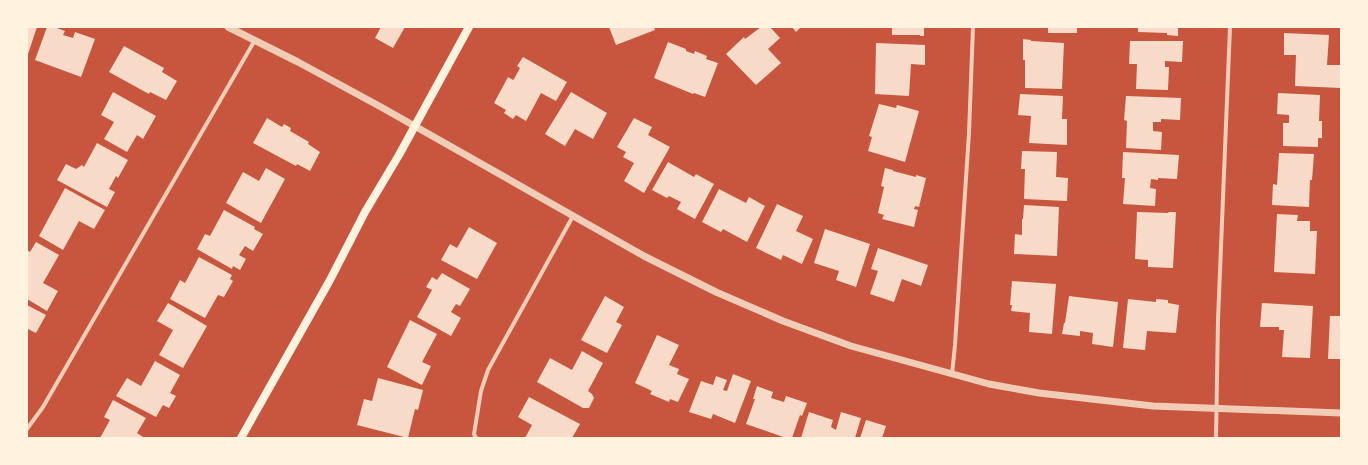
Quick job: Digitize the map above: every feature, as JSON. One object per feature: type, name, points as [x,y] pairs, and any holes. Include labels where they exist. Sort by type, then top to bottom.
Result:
[{"type":"main road","points":[[241,438],[469,27]]},
{"type":"street","points":[[228,27],[298,62],[651,259],[716,292],[783,321],[851,346],[989,384],[1039,393],[1153,406],[1341,413]]},
{"type":"street","points":[[952,374],[956,345],[970,125],[973,27]]},
{"type":"street","points":[[1216,438],[1218,320],[1230,27]]},
{"type":"street","points":[[27,429],[51,393],[255,40]]},
{"type":"street","points":[[476,438],[474,434],[481,391],[488,370],[573,216]]},
{"type":"building","points":[[27,27],[37,27],[27,57]]},
{"type":"building","points":[[47,27],[54,27],[65,31],[63,35],[73,38],[75,32],[95,39],[81,77],[35,60]]},
{"type":"building","points":[[381,27],[405,27],[393,48],[375,38]]},
{"type":"building","points":[[609,27],[654,27],[655,30],[616,45]]},
{"type":"building","points":[[761,27],[770,27],[780,38],[768,49],[781,63],[756,85],[726,54],[744,37],[745,39]]},
{"type":"building","points":[[792,27],[801,27],[796,32]]},
{"type":"building","points":[[892,27],[924,27],[924,36],[892,35]]},
{"type":"building","points":[[1048,27],[1077,27],[1077,33],[1048,33]]},
{"type":"building","points":[[1138,27],[1178,27],[1178,36],[1167,35],[1167,33],[1138,32]]},
{"type":"building","points":[[1284,33],[1329,35],[1327,65],[1341,65],[1341,88],[1295,86],[1296,55],[1284,55]]},
{"type":"building","points":[[1023,39],[1031,41],[1064,43],[1062,89],[1025,88]]},
{"type":"building","points":[[1130,41],[1183,41],[1182,62],[1165,61],[1165,67],[1169,67],[1168,90],[1136,89],[1137,64],[1129,64]]},
{"type":"building","points":[[668,42],[694,54],[695,51],[707,56],[706,59],[718,63],[705,97],[694,93],[693,94],[654,78]]},
{"type":"building","points":[[876,43],[925,45],[925,65],[911,64],[909,96],[875,94]]},
{"type":"building","points":[[124,46],[164,68],[162,72],[177,81],[166,100],[150,92],[149,94],[109,72]]},
{"type":"building","points":[[523,57],[567,82],[556,101],[541,93],[526,121],[516,115],[513,119],[504,113],[506,110],[494,103],[508,77],[513,80],[514,79],[520,68],[517,66]]},
{"type":"building","points":[[113,92],[156,116],[143,139],[137,135],[127,152],[104,139],[114,122],[101,115]]},
{"type":"building","points":[[571,92],[607,113],[593,139],[575,129],[565,146],[545,134]]},
{"type":"building","points":[[1278,93],[1320,95],[1319,121],[1322,121],[1322,138],[1318,138],[1318,147],[1283,146],[1283,123],[1289,123],[1289,115],[1277,114]]},
{"type":"building","points":[[1020,94],[1063,96],[1062,119],[1067,119],[1067,145],[1029,143],[1031,116],[1018,115]]},
{"type":"building","points":[[1126,96],[1181,98],[1180,120],[1161,119],[1161,122],[1153,122],[1153,131],[1162,132],[1161,150],[1126,148],[1127,121],[1124,120]]},
{"type":"building","points":[[879,104],[896,108],[897,105],[919,111],[905,162],[868,151],[872,137],[869,136]]},
{"type":"building","points":[[267,118],[282,127],[284,124],[291,128],[290,131],[309,142],[308,144],[320,152],[310,171],[297,164],[296,166],[253,143]]},
{"type":"building","points":[[634,118],[652,127],[648,135],[670,147],[644,193],[624,181],[634,163],[623,157],[626,152],[617,147]]},
{"type":"building","points":[[97,143],[128,160],[118,178],[116,176],[109,189],[115,192],[107,207],[57,180],[66,164],[76,169],[82,165],[84,167]]},
{"type":"building","points":[[1022,151],[1057,152],[1056,177],[1068,178],[1067,201],[1024,199],[1025,169],[1021,169]]},
{"type":"building","points":[[1123,152],[1179,155],[1177,179],[1151,179],[1150,188],[1156,189],[1155,206],[1123,204],[1125,178],[1122,178]]},
{"type":"building","points":[[1279,153],[1314,154],[1312,180],[1310,180],[1309,207],[1272,205],[1273,184],[1277,185]]},
{"type":"building","points":[[668,162],[694,177],[696,174],[714,184],[695,219],[677,209],[681,202],[669,196],[667,198],[652,190]]},
{"type":"building","points":[[266,168],[285,179],[261,223],[226,203],[243,172],[259,181]]},
{"type":"building","points":[[885,168],[916,177],[916,175],[926,178],[919,207],[915,206],[914,209],[918,210],[914,227],[882,219],[884,215],[878,213],[884,187],[881,186]]},
{"type":"building","points":[[65,188],[105,210],[94,229],[79,221],[63,250],[39,236]]},
{"type":"building","points":[[719,189],[746,203],[749,197],[765,206],[747,242],[723,229],[721,232],[702,222]]},
{"type":"building","points":[[777,204],[803,216],[796,231],[813,239],[802,264],[783,255],[781,260],[756,248]]},
{"type":"building","points":[[1024,205],[1059,207],[1057,256],[1014,254],[1015,234],[1022,235]]},
{"type":"building","points":[[224,210],[255,227],[254,229],[263,234],[253,251],[245,246],[239,255],[246,259],[240,270],[233,266],[232,269],[197,249],[205,234],[210,236]]},
{"type":"building","points":[[1137,212],[1176,212],[1173,268],[1148,267],[1148,260],[1135,259]]},
{"type":"building","points":[[1277,214],[1298,215],[1297,221],[1310,221],[1310,231],[1317,231],[1315,274],[1274,272]]},
{"type":"building","points":[[469,227],[497,243],[477,279],[441,260],[450,244],[457,248]]},
{"type":"building","points":[[825,229],[870,244],[856,287],[836,280],[839,271],[814,263]]},
{"type":"building","points":[[36,242],[59,255],[43,283],[58,291],[47,311],[27,299],[27,250],[30,252]]},
{"type":"building","points":[[878,248],[928,265],[921,286],[902,279],[894,302],[870,294],[878,271],[871,269]]},
{"type":"building","points":[[199,257],[232,275],[230,279],[233,281],[224,297],[218,295],[205,318],[170,299],[180,280],[185,283]]},
{"type":"building","points":[[442,273],[470,289],[460,306],[456,304],[451,312],[461,318],[451,336],[417,317],[432,290],[426,287],[432,277],[437,280]]},
{"type":"building","points":[[1012,281],[1056,284],[1052,334],[1029,332],[1030,313],[1011,311]]},
{"type":"building","points":[[605,296],[624,307],[616,322],[622,325],[607,353],[581,340]]},
{"type":"building","points":[[1069,296],[1118,302],[1113,347],[1092,344],[1093,333],[1080,331],[1080,336],[1062,334]]},
{"type":"building","points":[[1128,299],[1156,302],[1156,299],[1168,300],[1168,303],[1179,305],[1176,333],[1147,331],[1145,350],[1123,348]]},
{"type":"building","points":[[168,303],[207,326],[183,368],[159,355],[173,330],[157,321]]},
{"type":"building","points":[[1262,303],[1313,306],[1310,358],[1282,357],[1284,330],[1279,330],[1279,327],[1260,327]]},
{"type":"building","points":[[27,305],[46,315],[36,333],[28,329],[27,331]]},
{"type":"building","points":[[1330,316],[1341,316],[1341,359],[1328,359]]},
{"type":"building","points":[[410,320],[437,334],[422,362],[431,366],[422,385],[387,367]]},
{"type":"building","points":[[657,335],[679,345],[669,365],[679,369],[677,374],[689,379],[678,402],[670,399],[669,402],[650,394],[652,391],[635,383]]},
{"type":"building","points":[[582,351],[603,363],[588,391],[594,398],[589,408],[583,408],[537,382],[550,358],[572,370]]},
{"type":"building","points":[[155,361],[180,375],[170,393],[176,396],[169,408],[163,405],[156,417],[116,396],[127,378],[141,386]]},
{"type":"building","points":[[733,374],[751,381],[735,423],[713,414],[711,419],[689,412],[701,381],[713,385],[716,376],[727,380],[723,390],[727,391]]},
{"type":"building","points":[[378,378],[423,390],[418,410],[415,409],[408,438],[357,425],[364,399],[372,401]]},
{"type":"building","points":[[757,386],[773,392],[771,398],[784,402],[786,396],[807,403],[802,416],[800,415],[792,438],[786,438],[746,424],[755,399],[753,399]]},
{"type":"building","points":[[529,397],[580,424],[572,438],[525,438],[532,425],[518,417]]},
{"type":"building","points":[[113,400],[146,418],[137,433],[143,437],[142,438],[100,438],[110,420],[104,417]]},
{"type":"building","points":[[809,412],[833,420],[831,427],[836,430],[841,412],[861,418],[855,438],[801,438]]},
{"type":"building","points":[[866,420],[886,426],[882,438],[860,438]]}]
